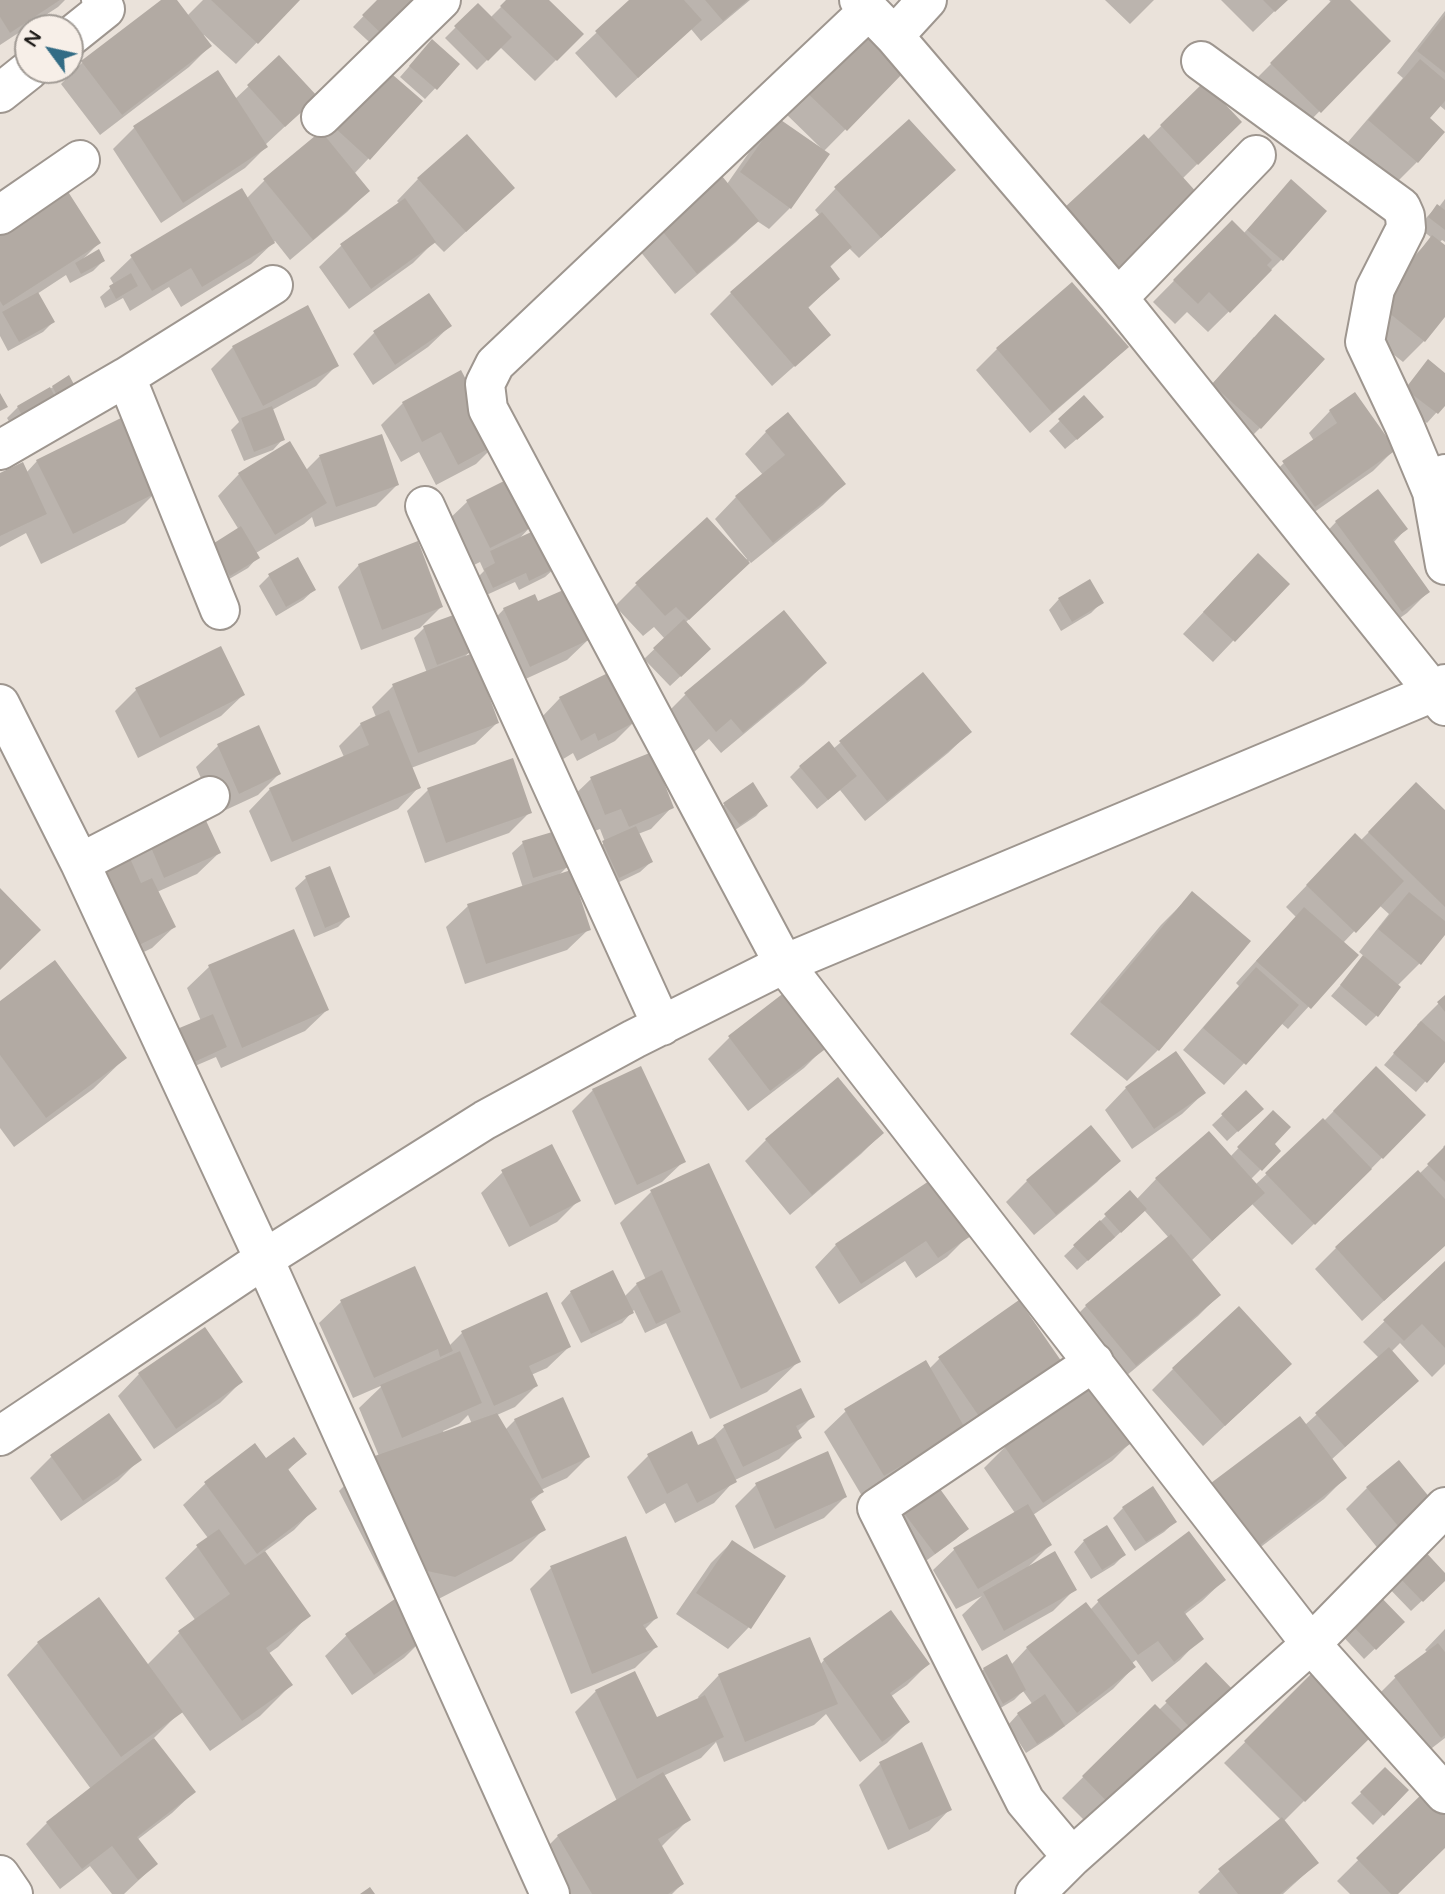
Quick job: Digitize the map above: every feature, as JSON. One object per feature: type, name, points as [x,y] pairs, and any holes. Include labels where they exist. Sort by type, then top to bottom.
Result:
[{"type":"main road","points":[[321,117],[441,0]]},
{"type":"main road","points":[[926,0],[874,16],[495,364],[485,384],[488,409],[784,964],[1311,1644],[1445,1794]]},
{"type":"main road","points":[[84,24],[108,3]]},
{"type":"main road","points":[[0,1436],[264,1259],[485,1120],[662,1026],[784,964],[1441,694],[1118,298],[874,16]]},
{"type":"main road","points":[[1200,61],[1401,207],[1406,228],[1375,289],[1365,342],[1404,425],[1438,483],[1445,565]]},
{"type":"main road","points":[[0,93],[14,82]]},
{"type":"main road","points":[[1118,298],[1256,155]]},
{"type":"main road","points":[[0,215],[80,160]]},
{"type":"main road","points":[[0,450],[126,377],[273,285]]},
{"type":"main road","points":[[126,377],[220,610]]},
{"type":"main road","points":[[425,506],[662,1026]]},
{"type":"main road","points":[[1,709],[80,863],[264,1259],[550,1894]]},
{"type":"main road","points":[[80,863],[209,796]]},
{"type":"main road","points":[[1072,1857],[1025,1801],[877,1508],[1094,1362]]},
{"type":"main road","points":[[1035,1894],[1072,1857],[1311,1644],[1445,1507]]},
{"type":"main road","points":[[0,1875],[13,1894]]},
{"type":"building","points":[[0,0],[60,0],[39,14],[14,14],[14,30],[10,33],[0,17]]},
{"type":"building","points":[[161,0],[177,0],[212,46],[122,115],[84,65],[84,59]]},
{"type":"building","points":[[211,0],[300,0],[258,44]]},
{"type":"building","points":[[377,0],[412,0],[422,10],[390,42],[362,15]]},
{"type":"building","points":[[506,0],[549,0],[584,34],[557,61],[500,6]]},
{"type":"building","points":[[629,0],[684,0],[702,20],[638,78],[595,31]]},
{"type":"building","points":[[705,0],[748,0],[723,21]]},
{"type":"building","points":[[1263,0],[1288,0],[1275,12]]},
{"type":"building","points":[[1332,0],[1350,0],[1391,41],[1321,113],[1270,63]]},
{"type":"building","points":[[478,3],[512,37],[488,61],[454,26]]},
{"type":"building","points":[[1445,15],[1445,73],[1417,51]]},
{"type":"building","points":[[861,28],[905,71],[847,131],[803,89]]},
{"type":"building","points":[[432,39],[460,64],[437,90],[409,66]]},
{"type":"building","points":[[279,55],[318,97],[285,127],[247,85]]},
{"type":"building","points":[[1420,59],[1445,80],[1445,101],[1430,118],[1445,132],[1418,163],[1368,120]]},
{"type":"building","points":[[386,69],[423,101],[370,160],[334,127]]},
{"type":"building","points":[[218,70],[268,147],[183,203],[133,126]]},
{"type":"building","points":[[1204,82],[1242,122],[1198,165],[1160,125]]},
{"type":"building","points":[[778,118],[830,154],[791,209],[740,172]]},
{"type":"building","points":[[909,119],[956,170],[881,238],[834,187]]},
{"type":"building","points":[[321,131],[370,191],[313,240],[263,179]]},
{"type":"building","points":[[467,134],[515,188],[466,232],[417,178]]},
{"type":"building","points":[[1144,134],[1199,195],[1119,268],[1064,208]]},
{"type":"building","points":[[717,170],[759,221],[697,274],[655,222]]},
{"type":"building","points":[[1291,179],[1327,211],[1283,261],[1247,230]]},
{"type":"building","points":[[65,187],[101,243],[3,306],[0,301],[0,228]]},
{"type":"building","points":[[242,188],[275,243],[202,287],[191,268],[152,291],[130,255]]},
{"type":"building","points":[[405,198],[436,242],[371,289],[340,244]]},
{"type":"building","points":[[1437,204],[1445,210],[1445,230],[1428,217]]},
{"type":"building","points":[[822,212],[852,247],[830,266],[840,279],[808,307],[831,335],[795,367],[730,292]]},
{"type":"building","points":[[1232,220],[1272,260],[1267,265],[1272,270],[1230,313],[1209,292],[1198,304],[1173,280]]},
{"type":"building","points":[[1432,235],[1445,245],[1445,317],[1425,342],[1378,304]]},
{"type":"building","points":[[99,249],[105,261],[81,274],[75,263]]},
{"type":"building","points":[[131,273],[138,286],[116,299],[109,286]]},
{"type":"building","points":[[1072,282],[1129,347],[1052,413],[996,348]]},
{"type":"building","points":[[38,292],[55,322],[19,342],[2,312]]},
{"type":"building","points":[[429,293],[452,326],[395,365],[373,331]]},
{"type":"building","points":[[308,305],[339,366],[263,406],[232,346]]},
{"type":"building","points":[[1275,314],[1325,359],[1261,429],[1212,384]]},
{"type":"building","points":[[1428,359],[1445,373],[1445,406],[1438,414],[1405,389]]},
{"type":"building","points":[[461,370],[499,443],[458,465],[441,432],[422,442],[402,402]]},
{"type":"building","points":[[69,375],[79,394],[61,403],[52,386]]},
{"type":"building","points":[[50,387],[59,404],[26,423],[17,406]]},
{"type":"building","points":[[1355,392],[1396,450],[1315,507],[1282,461],[1337,423],[1329,410]]},
{"type":"building","points":[[0,393],[8,407],[0,411]]},
{"type":"building","points":[[1084,395],[1104,417],[1077,440],[1058,419]]},
{"type":"building","points":[[272,406],[285,440],[254,452],[241,418]]},
{"type":"building","points":[[788,412],[846,484],[773,543],[735,496],[785,455],[765,431]]},
{"type":"building","points":[[121,418],[158,492],[73,534],[36,460]]},
{"type":"building","points":[[382,434],[399,485],[336,507],[319,455]]},
{"type":"building","points":[[290,441],[327,503],[275,535],[238,473]]},
{"type":"building","points":[[23,462],[47,514],[0,536],[0,473]]},
{"type":"building","points":[[510,478],[534,526],[490,548],[466,500]]},
{"type":"building","points":[[1378,489],[1408,529],[1393,540],[1430,592],[1402,612],[1335,521]]},
{"type":"building","points":[[707,517],[750,563],[689,620],[676,607],[665,616],[635,583]]},
{"type":"building","points":[[241,526],[260,558],[230,576],[211,545]]},
{"type":"building","points":[[540,528],[558,567],[529,581],[526,573],[493,588],[484,569],[495,563],[490,551]]},
{"type":"building","points":[[418,541],[443,607],[382,630],[358,564]]},
{"type":"building","points":[[1258,553],[1290,584],[1235,642],[1203,612]]},
{"type":"building","points":[[298,557],[316,590],[286,607],[268,574]]},
{"type":"building","points":[[1090,579],[1104,603],[1072,622],[1058,598]]},
{"type":"building","points":[[568,588],[591,639],[530,667],[503,608],[535,594],[538,601]]},
{"type":"building","points":[[784,610],[827,663],[743,733],[731,719],[716,732],[684,693]]},
{"type":"building","points":[[459,613],[472,652],[437,665],[423,626]]},
{"type":"building","points":[[684,619],[711,649],[681,677],[653,648]]},
{"type":"building","points":[[221,646],[245,695],[160,738],[135,688]]},
{"type":"building","points":[[473,653],[499,723],[418,753],[392,684]]},
{"type":"building","points":[[614,670],[639,720],[598,741],[595,733],[581,741],[559,697]]},
{"type":"building","points":[[923,672],[972,732],[887,801],[839,741]]},
{"type":"building","points":[[389,710],[421,788],[292,842],[269,788],[369,745],[360,723]]},
{"type":"building","points":[[259,725],[281,774],[239,794],[217,744]]},
{"type":"building","points":[[829,741],[857,776],[828,800],[799,766]]},
{"type":"building","points":[[652,752],[674,808],[629,827],[621,809],[605,815],[590,777]]},
{"type":"building","points":[[513,758],[532,813],[446,843],[427,788]]},
{"type":"building","points":[[753,782],[768,806],[740,825],[723,803]]},
{"type":"building","points":[[1416,782],[1445,810],[1445,907],[1368,832]]},
{"type":"building","points":[[202,812],[221,853],[164,878],[147,838]]},
{"type":"building","points":[[636,826],[653,862],[619,878],[602,841]]},
{"type":"building","points":[[559,830],[569,867],[533,878],[522,841]]},
{"type":"building","points":[[1355,833],[1404,881],[1356,933],[1306,885]]},
{"type":"building","points":[[129,856],[141,883],[152,878],[176,927],[133,948],[96,871]]},
{"type":"building","points":[[330,866],[350,917],[325,928],[305,876]]},
{"type":"building","points":[[571,870],[591,930],[486,964],[467,904]]},
{"type":"building","points":[[0,888],[41,930],[0,970]]},
{"type":"building","points":[[1192,891],[1251,941],[1159,1051],[1100,1002]]},
{"type":"building","points":[[1409,892],[1445,921],[1445,935],[1421,965],[1378,929]]},
{"type":"building","points":[[1304,907],[1359,955],[1311,1009],[1256,961]]},
{"type":"building","points":[[294,929],[329,1010],[242,1048],[208,965]]},
{"type":"building","points":[[1363,955],[1401,987],[1378,1017],[1340,985]]},
{"type":"building","points":[[55,960],[127,1058],[46,1118],[0,1055],[0,1001]]},
{"type":"building","points":[[1256,967],[1299,1005],[1246,1065],[1203,1028]]},
{"type":"building","points":[[785,992],[828,1047],[770,1091],[728,1036]]},
{"type":"building","points":[[1445,995],[1445,1012],[1437,1002]]},
{"type":"building","points":[[213,1014],[227,1047],[192,1063],[177,1029]]},
{"type":"building","points":[[1421,1021],[1445,1042],[1445,1062],[1427,1083],[1393,1053]]},
{"type":"building","points":[[1176,1051],[1206,1093],[1154,1129],[1125,1087]]},
{"type":"building","points":[[641,1066],[686,1162],[637,1185],[592,1089]]},
{"type":"building","points":[[1376,1066],[1426,1115],[1383,1159],[1333,1111]]},
{"type":"building","points":[[838,1077],[884,1133],[812,1195],[765,1139]]},
{"type":"building","points":[[1246,1090],[1264,1109],[1238,1132],[1221,1114]]},
{"type":"building","points":[[1273,1110],[1291,1127],[1275,1144],[1281,1151],[1262,1171],[1237,1147]]},
{"type":"building","points":[[1323,1118],[1372,1169],[1315,1225],[1265,1173]]},
{"type":"building","points":[[1091,1125],[1121,1161],[1056,1215],[1026,1180]]},
{"type":"building","points":[[1209,1131],[1265,1193],[1212,1241],[1155,1178]]},
{"type":"building","points":[[552,1144],[581,1201],[530,1227],[501,1170]]},
{"type":"building","points":[[1445,1146],[1445,1182],[1427,1164]]},
{"type":"building","points":[[709,1163],[801,1362],[741,1389],[650,1190]]},
{"type":"building","points":[[1418,1170],[1445,1199],[1445,1246],[1384,1301],[1335,1247]]},
{"type":"building","points":[[932,1179],[971,1236],[938,1258],[926,1241],[861,1284],[835,1244]]},
{"type":"building","points":[[1130,1190],[1147,1209],[1121,1233],[1104,1214]]},
{"type":"building","points":[[1100,1220],[1115,1237],[1088,1261],[1073,1245]]},
{"type":"building","points":[[1171,1234],[1221,1295],[1136,1366],[1085,1305]]},
{"type":"building","points":[[1445,1261],[1445,1348],[1422,1324],[1404,1341],[1383,1320]]},
{"type":"building","points":[[415,1266],[453,1351],[440,1357],[438,1349],[374,1378],[340,1300]]},
{"type":"building","points":[[613,1270],[634,1313],[591,1334],[570,1291]]},
{"type":"building","points":[[662,1270],[681,1312],[656,1324],[636,1283]]},
{"type":"building","points":[[547,1292],[571,1347],[529,1366],[538,1386],[494,1406],[461,1331]]},
{"type":"building","points":[[1019,1300],[1064,1365],[983,1422],[938,1357]]},
{"type":"building","points":[[1239,1306],[1292,1364],[1225,1426],[1172,1368]]},
{"type":"building","points":[[205,1327],[243,1382],[176,1429],[138,1373]]},
{"type":"building","points":[[1389,1347],[1419,1381],[1345,1447],[1315,1413]]},
{"type":"building","points":[[460,1351],[482,1403],[402,1438],[380,1385]]},
{"type":"building","points":[[926,1360],[965,1428],[884,1476],[844,1409]]},
{"type":"building","points":[[1096,1382],[1136,1440],[1043,1503],[1004,1446]]},
{"type":"building","points":[[801,1388],[815,1417],[796,1426],[802,1438],[743,1467],[723,1425]]},
{"type":"building","points":[[563,1397],[590,1457],[542,1479],[514,1419]]},
{"type":"building","points":[[109,1413],[142,1460],[83,1501],[50,1455]]},
{"type":"building","points":[[497,1413],[544,1492],[530,1499],[546,1530],[455,1577],[427,1571],[369,1458]]},
{"type":"building","points":[[1300,1416],[1347,1478],[1259,1546],[1211,1483]]},
{"type":"building","points":[[692,1431],[698,1445],[715,1437],[737,1482],[697,1503],[687,1483],[667,1494],[647,1454]]},
{"type":"building","points":[[294,1437],[307,1454],[288,1469],[317,1509],[257,1554],[204,1482],[255,1443],[266,1458]]},
{"type":"building","points":[[828,1451],[847,1497],[775,1529],[755,1483]]},
{"type":"building","points":[[1399,1460],[1435,1504],[1402,1531],[1366,1487]]},
{"type":"building","points":[[935,1482],[969,1529],[935,1554],[900,1508]]},
{"type":"building","points":[[1153,1486],[1177,1522],[1146,1542],[1122,1507]]},
{"type":"building","points":[[1028,1504],[1052,1545],[978,1589],[953,1548]]},
{"type":"building","points":[[1107,1525],[1126,1555],[1102,1570],[1083,1540]]},
{"type":"building","points":[[219,1529],[245,1565],[265,1551],[311,1616],[266,1648],[293,1685],[242,1721],[178,1631],[230,1594],[196,1545]]},
{"type":"building","points":[[1189,1531],[1226,1580],[1184,1612],[1204,1639],[1174,1662],[1158,1641],[1138,1655],[1097,1600]]},
{"type":"building","points":[[626,1536],[658,1618],[643,1625],[658,1647],[592,1674],[550,1566]]},
{"type":"building","points":[[732,1540],[786,1576],[751,1629],[696,1593]]},
{"type":"building","points":[[1421,1547],[1445,1573],[1445,1581],[1423,1602],[1394,1572]]},
{"type":"building","points":[[1055,1551],[1077,1590],[1004,1631],[983,1592]]},
{"type":"building","points":[[1375,1591],[1405,1622],[1376,1650],[1346,1619]]},
{"type":"building","points":[[399,1596],[428,1637],[374,1675],[345,1634]]},
{"type":"building","points":[[99,1597],[183,1712],[121,1757],[37,1642]]},
{"type":"building","points":[[1086,1602],[1136,1667],[1077,1713],[1026,1647]]},
{"type":"building","points":[[891,1610],[930,1664],[890,1693],[910,1722],[882,1742],[823,1659]]},
{"type":"building","points":[[810,1637],[838,1704],[745,1742],[718,1674]]},
{"type":"building","points":[[1438,1643],[1445,1652],[1445,1735],[1441,1738],[1394,1676]]},
{"type":"building","points":[[1007,1654],[1026,1690],[1003,1704],[983,1668]]},
{"type":"building","points":[[1206,1662],[1236,1693],[1195,1733],[1165,1701]]},
{"type":"building","points":[[635,1671],[657,1717],[705,1695],[724,1737],[637,1779],[595,1690]]},
{"type":"building","points":[[1313,1672],[1374,1734],[1305,1802],[1244,1741]]},
{"type":"building","points":[[1045,1694],[1065,1726],[1037,1744],[1017,1713]]},
{"type":"building","points":[[1155,1704],[1192,1741],[1119,1814],[1082,1776]]},
{"type":"building","points":[[154,1738],[196,1792],[137,1837],[158,1864],[138,1880],[112,1846],[82,1869],[46,1822]]},
{"type":"building","points":[[922,1742],[952,1810],[909,1830],[879,1762]]},
{"type":"building","points":[[1385,1767],[1409,1790],[1384,1816],[1360,1792]]},
{"type":"building","points":[[663,1772],[691,1820],[658,1839],[684,1884],[668,1894],[592,1894],[557,1835]]},
{"type":"building","points":[[1425,1791],[1445,1811],[1445,1848],[1398,1894],[1391,1894],[1356,1858]]},
{"type":"building","points":[[1282,1817],[1319,1863],[1280,1894],[1238,1894],[1218,1869]]},
{"type":"building","points":[[370,1887],[375,1894],[360,1894]]}]
